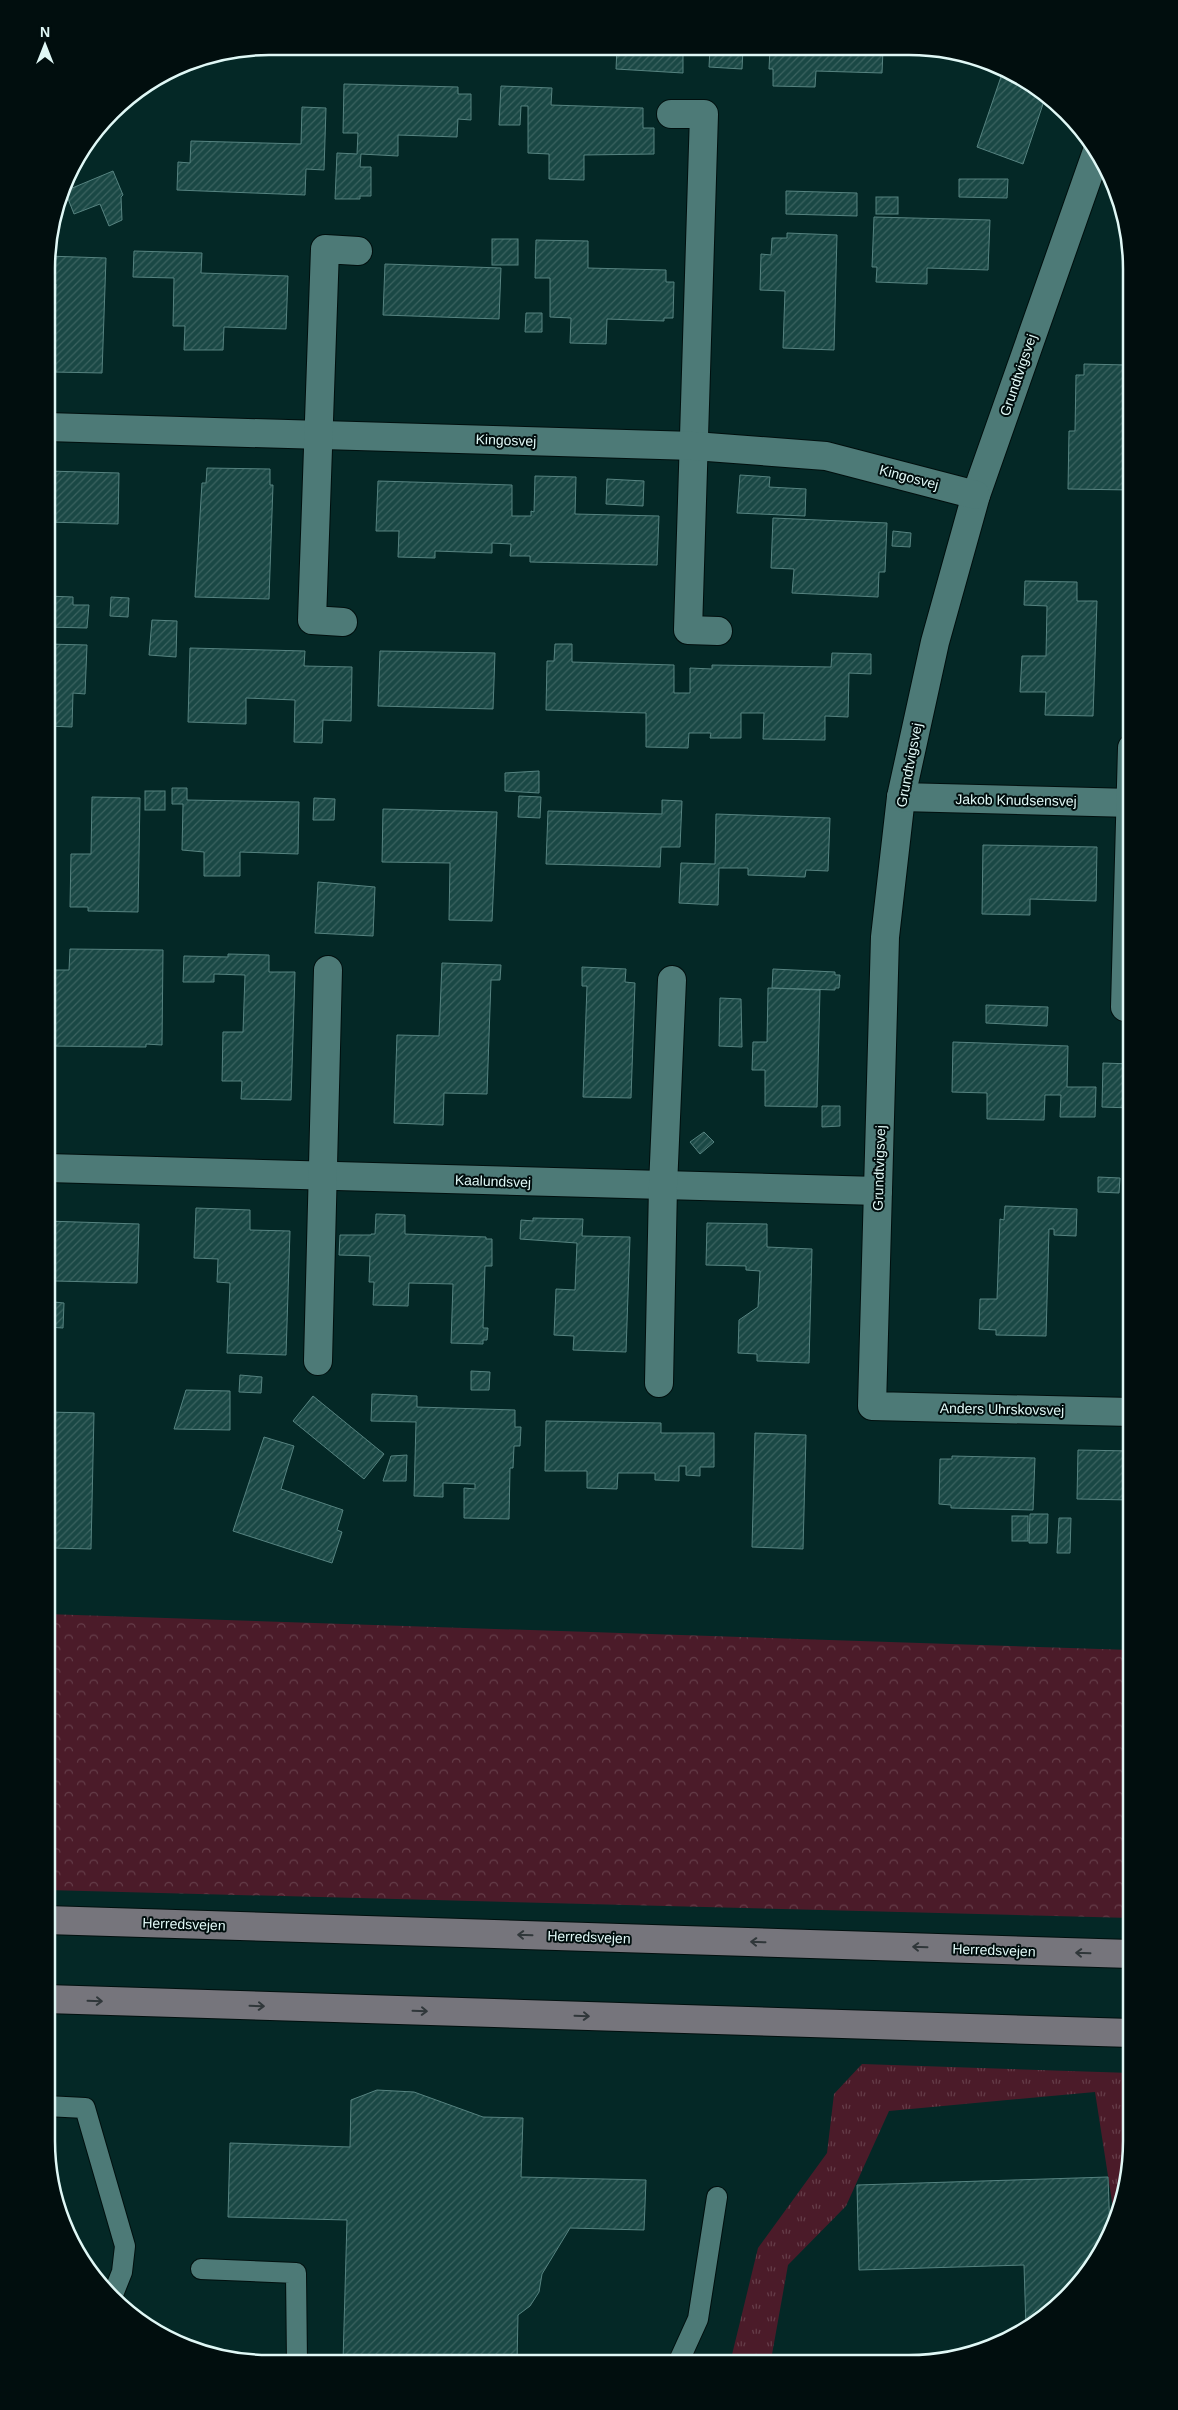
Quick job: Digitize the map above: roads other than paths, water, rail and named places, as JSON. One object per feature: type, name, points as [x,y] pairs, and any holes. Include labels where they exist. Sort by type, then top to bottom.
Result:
[{"type":"street","points":[[671,114],[704,114],[688,630],[718,631]]},
{"type":"street","name":"Grundtvigsvej","points":[[872,1406],[885,937],[900,797],[934,642],[976,494],[1093,161]]},
{"type":"street","points":[[343,622],[312,620],[325,249],[358,251]]},
{"type":"street","name":"Kingosvej","points":[[55,427],[694,446],[826,456],[976,494]]},
{"type":"street","name":"Jakob Knudsensvej","points":[[900,797],[1123,803]]},
{"type":"street","points":[[318,1361],[328,970]]},
{"type":"street","points":[[659,1383],[663,1186],[672,980]]},
{"type":"street","name":"Kaalundsvej","points":[[55,1168],[878,1191]]},
{"type":"street","name":"Anders Uhrskovsvej","points":[[872,1406],[1123,1412]]},
{"type":"street","name":"Herredsvejen","points":[[55,1920],[1123,1954]]},
{"type":"street","points":[[55,1999],[1123,2033]]},
{"type":"lane","points":[[55,2106],[85,2108],[125,2246],[122,2272],[115,2289]]},
{"type":"lane","points":[[682,2355],[698,2319],[717,2197]]},
{"type":"lane","points":[[201,2269],[296,2273],[297,2355]]}]
